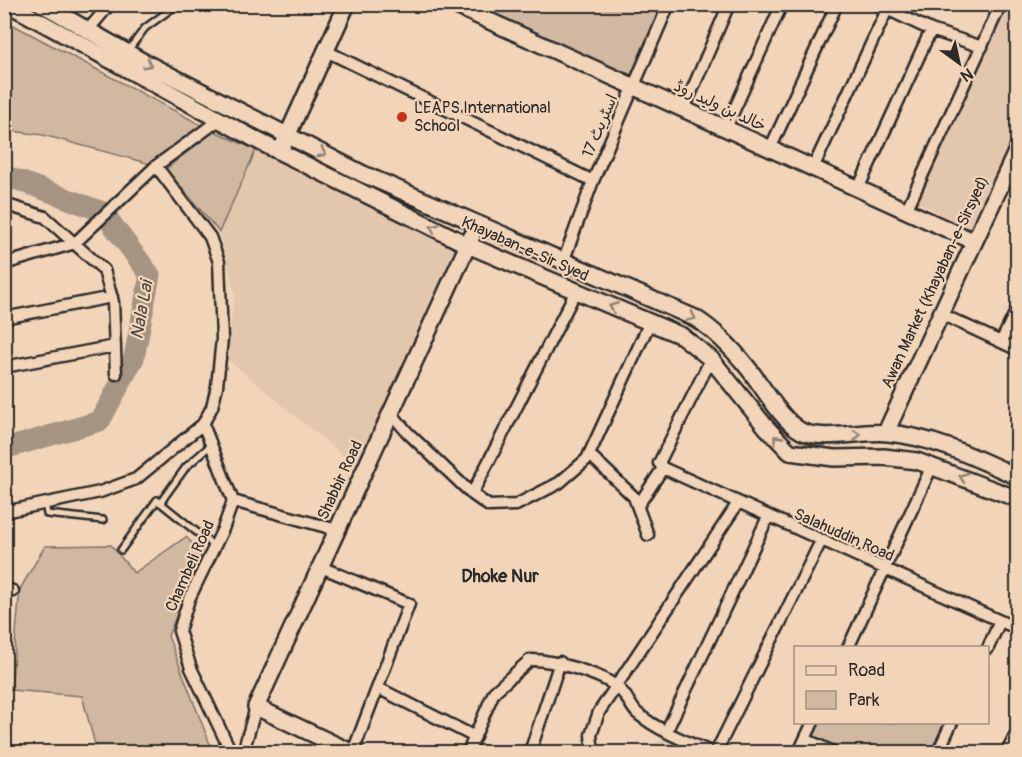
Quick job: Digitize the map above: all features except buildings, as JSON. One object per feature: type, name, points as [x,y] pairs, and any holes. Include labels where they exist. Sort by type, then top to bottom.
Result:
[{"type":"main road","name":"Khayaban-e-Sir Syed","points":[[8,4],[219,120],[468,245],[682,336],[711,358],[766,427],[790,452],[834,458],[884,457],[932,466],[1017,499]]},
{"type":"main road","name":"Khayaban-e-Sir Syed","points":[[42,4],[127,52],[363,174],[695,318],[724,339],[774,403],[801,431],[841,436],[886,432],[927,441],[970,456],[1017,477]]},
{"type":"main road","points":[[280,151],[347,4]]},
{"type":"main road","name":"خالد بن ولید روڈ","points":[[452,4],[973,241]]},
{"type":"main road","name":"Awan Market (Khayaban-e-Sirsyed)","points":[[886,432],[1017,148]]},
{"type":"main road","name":"Shabbir Road","points":[[256,707],[477,225]]},
{"type":"main road","points":[[256,707],[352,753]]},
{"type":"street","points":[[88,30],[110,4]]},
{"type":"street","name":"اسٹریٹ 17","points":[[563,262],[593,181],[669,4]]},
{"type":"street","points":[[684,109],[729,4]]},
{"type":"street","points":[[726,128],[782,4]]},
{"type":"street","points":[[770,148],[837,4]]},
{"type":"street","points":[[876,4],[931,30],[982,47]]},
{"type":"street","points":[[906,211],[1001,4]]},
{"type":"street","points":[[813,168],[887,10]]},
{"type":"street","points":[[858,189],[931,30]]},
{"type":"street","points":[[326,51],[593,181]]},
{"type":"street","points":[[4,264],[79,239],[154,169],[219,120]]},
{"type":"street","points":[[4,522],[7,512],[100,492],[136,478],[203,424],[212,406],[217,386],[222,339],[219,262],[210,237],[154,169]]},
{"type":"street","points":[[4,204],[45,218],[79,239],[104,270],[112,297],[116,374]]},
{"type":"street","points":[[472,494],[576,291]]},
{"type":"street","points":[[4,318],[112,297]]},
{"type":"street","points":[[1001,342],[1017,307]]},
{"type":"street","points":[[939,313],[1017,350]]},
{"type":"street","points":[[391,413],[407,432],[472,494],[489,506],[516,505],[559,483],[589,454],[650,322]]},
{"type":"street","points":[[4,368],[115,346]]},
{"type":"street","points":[[639,504],[661,465],[711,358]]},
{"type":"street","points":[[203,424],[232,501],[338,530]]},
{"type":"street","points":[[589,454],[639,504],[648,536]]},
{"type":"street","name":"Salahuddin Road","points":[[661,465],[768,517],[1017,629]]},
{"type":"street","points":[[849,646],[932,466]]},
{"type":"street","name":"Chambeli Road","points":[[231,753],[188,660],[179,631],[189,599],[223,529],[232,501]]},
{"type":"street","points":[[592,753],[591,735],[594,723],[738,503]]},
{"type":"street","points":[[667,730],[768,517]]},
{"type":"street","points":[[716,753],[821,541]]},
{"type":"street","points":[[321,567],[409,604],[352,753]]},
{"type":"street","points":[[988,646],[1000,621]]},
{"type":"street","points":[[468,753],[494,693],[530,660],[546,659],[560,662],[618,687],[638,713],[711,753]]},
{"type":"street","points":[[530,753],[560,662]]},
{"type":"street","points":[[378,688],[475,737]]},
{"type":"street","name":"Shabbir Road","points":[[243,753],[256,707]]},
{"type":"street","points":[[799,753],[813,724]]},
{"type":"street","points":[[938,753],[952,724]]},
{"type":"street","points":[[1007,753],[1017,730]]},
{"type":"street","points":[[806,739],[833,753]]},
{"type":"lane","points":[[127,52],[145,28],[178,4]]},
{"type":"lane","points":[[160,502],[186,467],[211,445]]},
{"type":"lane","points":[[121,549],[157,500],[214,546]]},
{"type":"lane","points":[[45,502],[47,514],[103,520]]},
{"type":"shaded area","points":[[1008,5],[1017,5],[1017,134],[972,231],[918,202]]},
{"type":"shaded area","points":[[260,142],[468,245],[364,473],[226,358],[235,293],[219,232]]},
{"type":"shaded area","points":[[674,735],[711,752],[634,752]]},
{"type":"green space","points":[[474,5],[661,5],[631,75]]},
{"type":"green space","points":[[4,20],[207,128],[154,165],[43,135],[5,130]]},
{"type":"green space","points":[[214,131],[256,150],[219,232],[166,169]]},
{"type":"green space","points":[[186,537],[202,553],[168,636],[213,752],[97,752],[82,696],[11,690],[20,589],[45,546],[111,545],[134,573]]},
{"type":"green space","points":[[812,724],[952,724],[938,752],[833,752],[805,739]]},
{"type":"waterway","name":"Nala Lai","points":[[4,175],[103,212],[150,275],[134,358],[100,421],[4,449]]},
{"type":"place","name":"LEAPS International School","points":[[402,117]]},
{"type":"district","name":"Dhoke Nur","points":[[500,576]]}]
